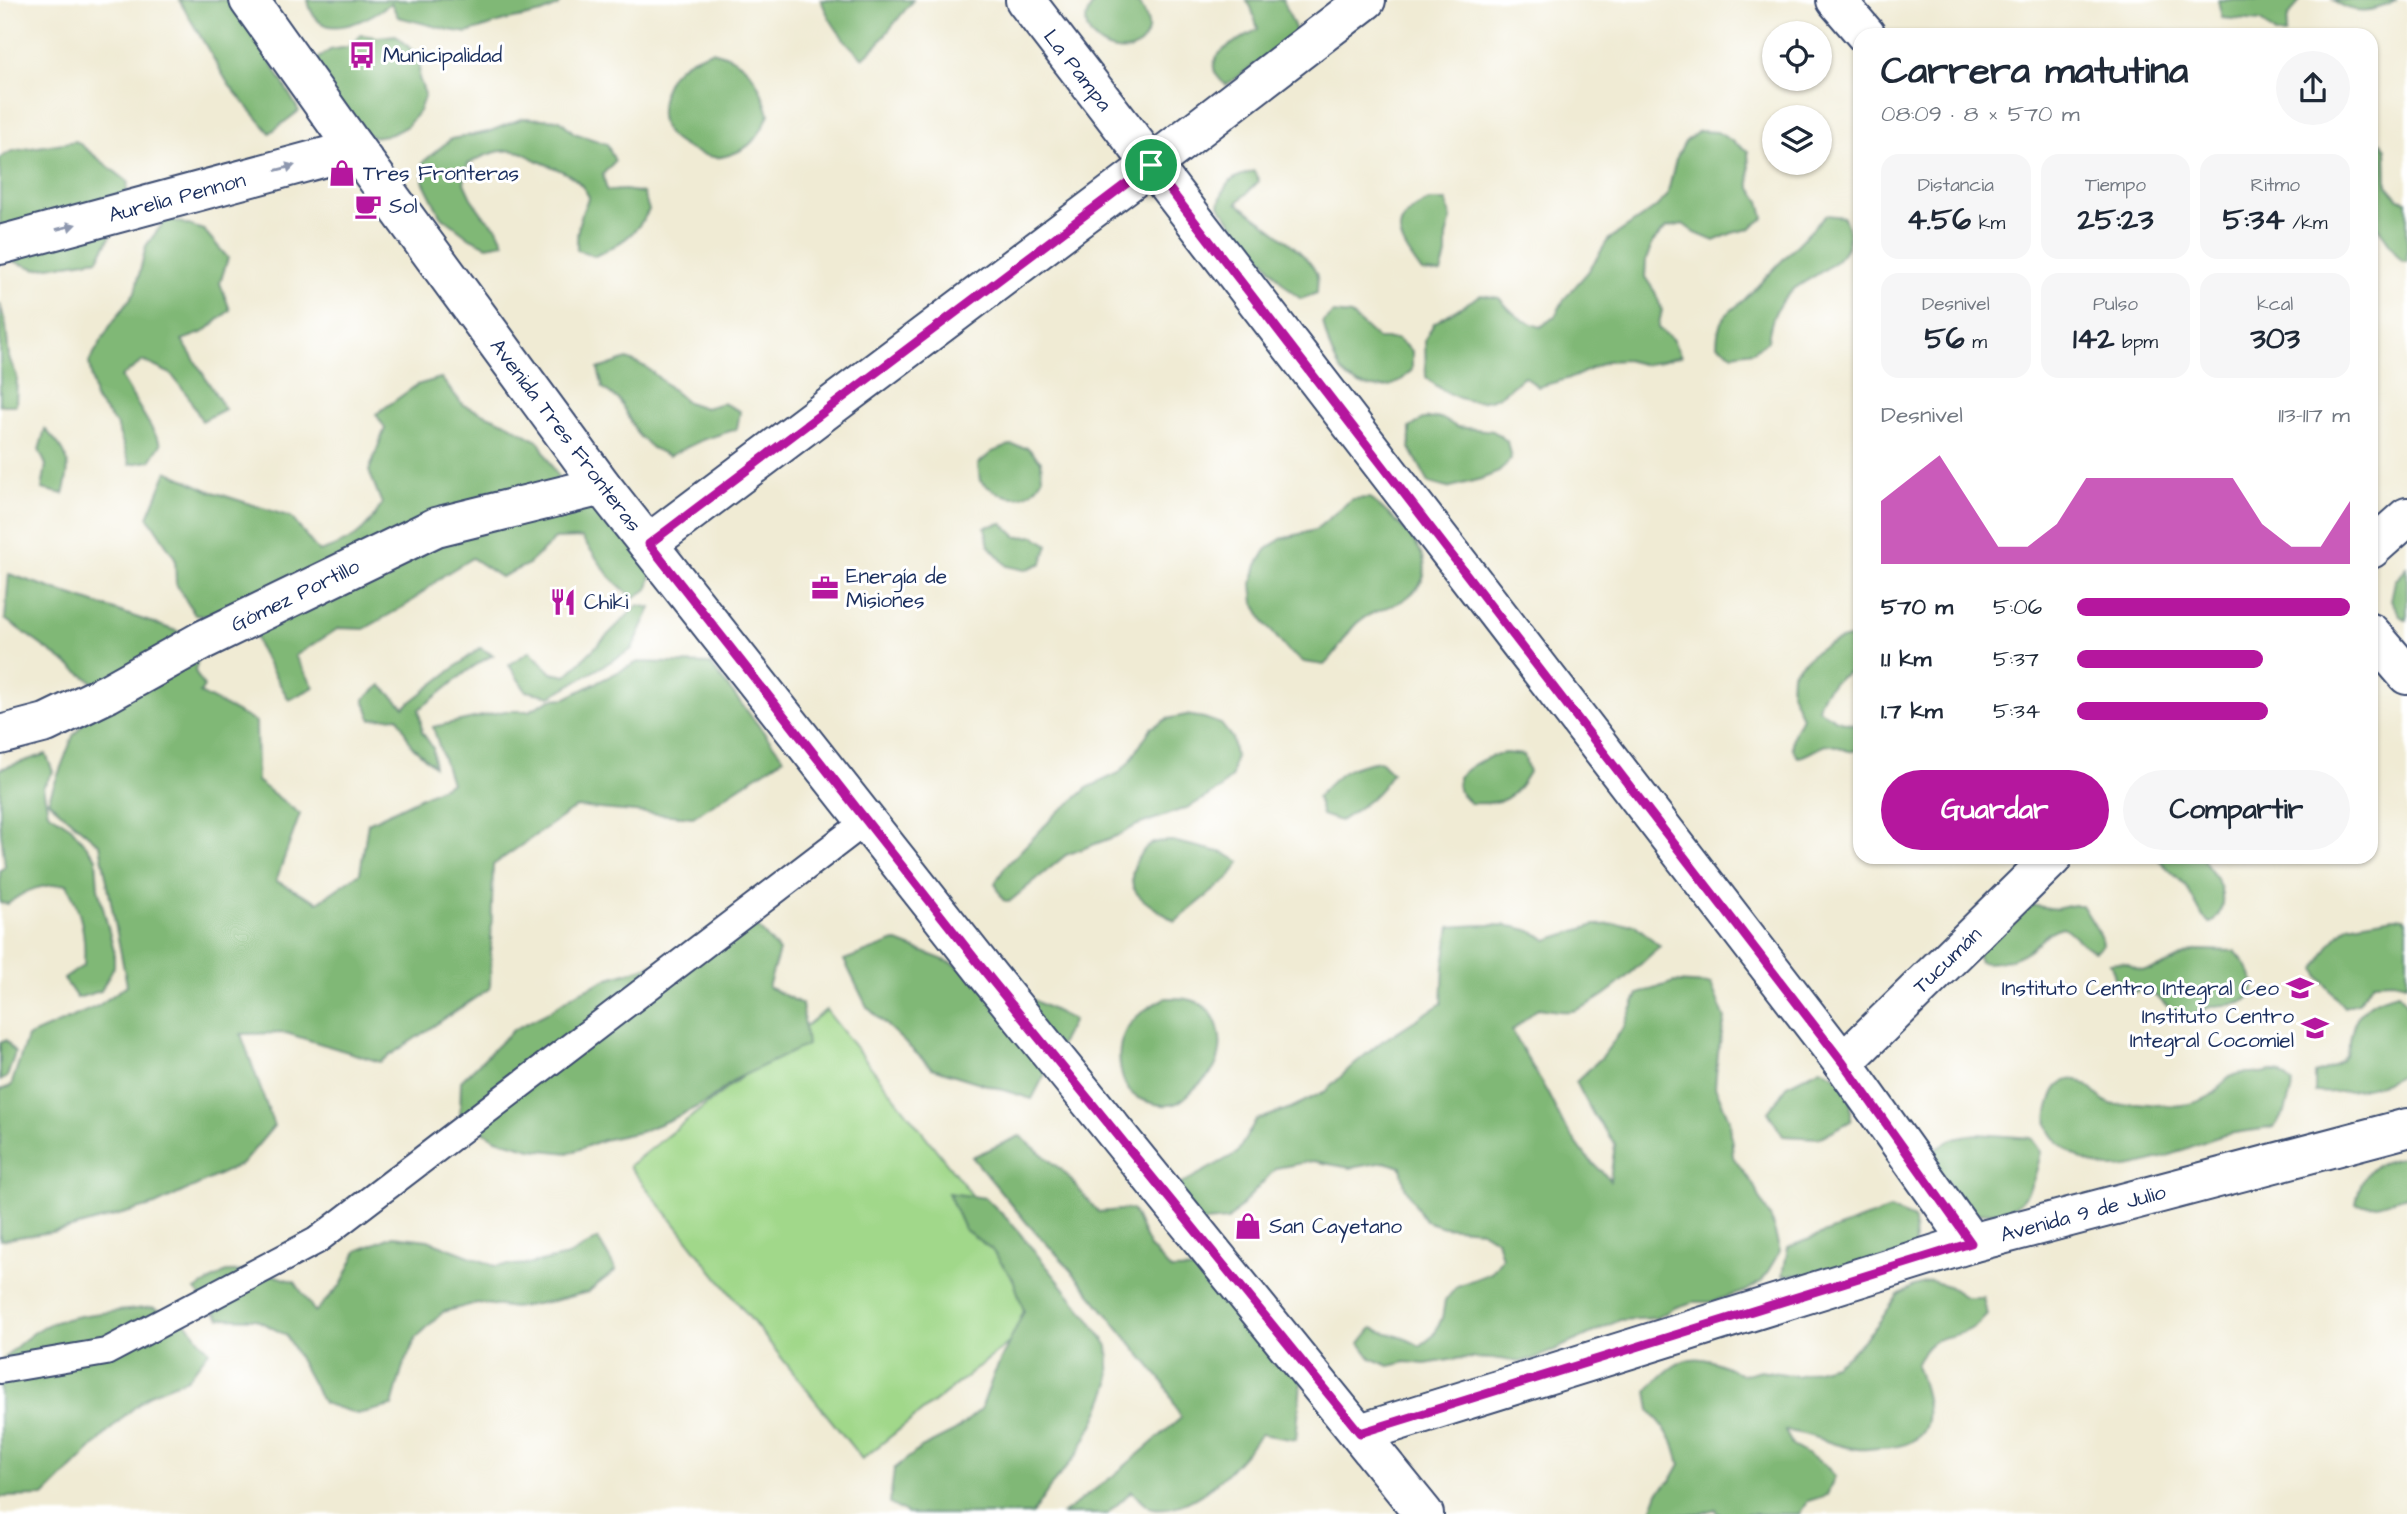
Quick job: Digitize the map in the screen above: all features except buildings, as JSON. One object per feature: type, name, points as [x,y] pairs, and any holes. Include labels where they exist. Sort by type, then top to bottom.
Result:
[{"type":"street","name":"Avenida Tres Fronteras","points":[[249,0],[601,486],[981,967],[1424,1514]]},
{"type":"street","name":"La Pampa","points":[[1025,0],[1843,1063],[1971,1243]]},
{"type":"street","points":[[649,544],[1366,0]]},
{"type":"street","points":[[1836,0],[1860,28]]},
{"type":"street","name":"Aurelia Pennon","points":[[0,245],[355,149]]},
{"type":"street","name":"Gómez Portillo","points":[[0,735],[46,723],[108,693],[203,640],[436,527],[601,486]]},
{"type":"street","points":[[2378,543],[2407,517]]},
{"type":"street","points":[[2378,641],[2407,675]]},
{"type":"street","name":"Tucumán","points":[[1843,1063],[2046,864]]},
{"type":"street","name":"Avenida 9 de Julio","points":[[1360,1433],[1971,1243],[2407,1128]]},
{"type":"lane","points":[[0,1370],[106,1352],[316,1241],[866,821]]},
{"type":"green space","points":[[179,0],[235,0],[299,111],[270,133],[229,85]]},
{"type":"green space","points":[[308,0],[563,0],[558,6],[542,13],[467,33],[398,17],[391,3],[369,17],[344,26],[332,26],[321,23],[313,14]]},
{"type":"green space","points":[[821,0],[913,0],[877,45],[863,58],[838,32]]},
{"type":"green space","points":[[1098,0],[1130,0],[1140,4],[1145,14],[1147,34],[1141,43],[1131,49],[1107,48],[1089,33],[1086,22],[1089,11]]},
{"type":"green space","points":[[1246,0],[1283,0],[1295,28],[1295,37],[1226,85],[1217,75],[1214,67],[1216,59],[1230,45],[1258,29]]},
{"type":"green space","points":[[2218,0],[2300,0],[2288,18],[2286,28],[2269,28],[2261,21],[2222,18]]},
{"type":"green space","points":[[2333,0],[2397,0],[2373,9],[2357,10]]},
{"type":"green space","points":[[361,35],[396,35],[420,58],[419,78],[425,94],[419,111],[407,126],[392,134],[374,137],[355,131],[315,61],[330,50],[348,47]]},
{"type":"green space","points":[[712,51],[735,60],[751,73],[769,114],[760,132],[749,145],[723,157],[707,156],[681,144],[666,131],[661,116],[664,90],[672,74],[693,58]]},
{"type":"green space","points":[[523,118],[560,120],[574,133],[607,144],[615,161],[603,174],[607,191],[643,193],[649,210],[633,232],[620,243],[595,256],[577,250],[579,222],[589,197],[584,189],[566,173],[521,152],[507,150],[468,164],[464,183],[483,215],[497,228],[504,243],[487,246],[470,238],[440,215],[423,181],[423,162],[451,139],[488,132]]},
{"type":"green space","points":[[1699,131],[1717,132],[1748,151],[1750,187],[1760,201],[1764,218],[1749,229],[1714,241],[1695,233],[1683,224],[1666,228],[1653,242],[1646,260],[1645,277],[1662,310],[1658,328],[1672,339],[1681,356],[1645,365],[1626,360],[1607,361],[1574,377],[1538,387],[1524,376],[1497,397],[1478,401],[1450,394],[1426,377],[1425,340],[1434,323],[1481,295],[1499,298],[1517,316],[1541,327],[1555,316],[1608,240],[1655,208],[1667,196],[1676,159],[1685,142]]},
{"type":"green space","points":[[76,141],[128,182],[124,212],[98,259],[36,269],[0,257],[0,158],[12,151]]},
{"type":"green space","points":[[2378,142],[2382,142],[2386,149],[2387,185],[2399,199],[2407,201],[2407,262],[2403,262],[2380,231]]},
{"type":"green space","points":[[1254,171],[1259,181],[1237,203],[1305,257],[1317,276],[1317,293],[1301,299],[1294,294],[1219,205],[1226,185],[1239,176]]},
{"type":"green space","points":[[1429,201],[1446,201],[1451,219],[1441,273],[1422,272],[1402,241],[1400,232],[1406,216]]},
{"type":"green space","points":[[1826,215],[1844,217],[1849,233],[1844,252],[1828,267],[1785,297],[1775,314],[1768,341],[1753,351],[1733,354],[1717,345],[1723,318],[1744,300]]},
{"type":"green space","points":[[167,218],[204,230],[228,258],[220,283],[230,310],[204,332],[182,340],[225,409],[202,421],[171,374],[143,361],[121,377],[161,444],[150,461],[130,464],[116,424],[95,399],[89,362],[110,326],[135,292],[146,246]]},
{"type":"green space","points":[[0,304],[6,326],[9,358],[17,376],[16,405],[0,405]]},
{"type":"green space","points":[[1333,313],[1351,315],[1378,339],[1397,339],[1412,351],[1412,370],[1400,381],[1386,387],[1370,387],[1349,379],[1330,349],[1323,322]]},
{"type":"green space","points":[[627,359],[646,367],[687,402],[705,408],[723,403],[740,411],[737,429],[702,440],[669,456],[652,448],[638,435],[619,400],[603,388],[598,369]]},
{"type":"green space","points":[[441,378],[463,405],[506,423],[539,442],[560,481],[224,618],[195,615],[176,584],[175,558],[148,517],[167,471],[210,491],[291,517],[319,552],[356,536],[382,504],[369,471],[385,428],[376,414],[417,385]]},
{"type":"green space","points":[[1441,418],[1457,427],[1493,431],[1507,441],[1511,459],[1499,472],[1481,479],[1447,488],[1429,483],[1410,448],[1410,428],[1423,419]]},
{"type":"green space","points":[[45,429],[59,445],[68,465],[63,494],[42,489],[46,465],[39,450]]},
{"type":"green space","points":[[1010,445],[1028,448],[1041,461],[1042,479],[1032,491],[1017,497],[1004,495],[980,481],[978,464],[992,452]]},
{"type":"green space","points":[[1370,498],[1394,519],[1416,545],[1423,558],[1424,572],[1419,586],[1405,599],[1368,615],[1357,623],[1324,665],[1304,662],[1288,651],[1264,622],[1254,603],[1252,584],[1257,565],[1266,550],[1281,539],[1315,530],[1352,499]]},
{"type":"green space","points":[[604,503],[654,562],[648,589],[633,598],[610,577],[582,538],[555,539],[529,564],[501,577],[472,558],[444,575],[408,604],[364,629],[339,628],[295,656],[314,687],[289,700],[259,648],[253,627],[436,538]]},
{"type":"green space","points":[[1002,523],[1017,537],[1035,536],[1048,545],[1042,563],[1025,570],[1007,566],[989,546],[985,527]]},
{"type":"green space","points":[[2407,567],[2407,620],[2401,617],[2391,600],[2395,581]]},
{"type":"green space","points":[[9,574],[203,640],[195,671],[204,687],[200,693],[256,722],[257,781],[300,814],[276,881],[318,902],[360,873],[368,823],[451,783],[433,727],[505,711],[529,711],[551,699],[566,698],[638,662],[710,664],[784,758],[693,817],[576,807],[493,865],[490,988],[380,1062],[286,1033],[241,1034],[274,1126],[242,1164],[155,1205],[64,1230],[0,1240],[0,1090],[11,1086],[27,1037],[98,1006],[127,985],[100,845],[48,801],[73,736],[108,693],[5,619]]},
{"type":"green space","points":[[638,605],[651,608],[632,649],[551,696],[526,691],[509,665],[530,651],[552,673],[566,676]]},
{"type":"green space","points":[[1853,637],[1853,671],[1828,688],[1818,709],[1837,720],[1853,724],[1853,751],[1828,745],[1798,757],[1792,742],[1802,717],[1791,692],[1792,673],[1806,659],[1835,642]]},
{"type":"green space","points":[[480,648],[493,655],[419,709],[422,732],[433,748],[434,766],[411,745],[398,717],[371,719],[364,699],[381,685],[404,707]]},
{"type":"green space","points":[[1186,715],[1221,724],[1232,738],[1235,757],[1232,776],[1220,789],[1189,807],[1066,855],[1009,902],[1003,900],[995,883],[1005,867],[1057,813],[1087,788],[1119,773],[1131,760],[1151,728],[1167,719]]},
{"type":"green space","points":[[1505,753],[1524,755],[1529,772],[1518,789],[1506,799],[1490,803],[1470,803],[1458,790],[1458,777],[1479,762]]},
{"type":"green space","points":[[46,754],[53,772],[43,787],[48,812],[71,827],[96,858],[98,888],[114,951],[114,966],[101,991],[77,998],[64,979],[84,965],[84,942],[79,914],[67,884],[36,888],[8,904],[0,903],[0,871],[5,866],[0,825],[0,769]]},
{"type":"green space","points":[[1380,761],[1392,773],[1375,795],[1340,821],[1322,815],[1317,797],[1332,782],[1352,768]]},
{"type":"green space","points":[[1172,841],[1224,853],[1240,862],[1230,877],[1175,922],[1139,896],[1132,880],[1137,859],[1146,848],[1155,842]]},
{"type":"green space","points":[[2163,864],[2206,864],[2222,893],[2221,910],[2215,920],[2210,923],[2203,917],[2186,886]]},
{"type":"green space","points":[[2030,905],[2056,909],[2082,905],[2101,936],[2102,945],[2095,951],[2090,949],[2063,927],[2051,932],[2016,957],[1980,962],[1977,953]]},
{"type":"green space","points":[[2394,917],[2407,921],[2407,984],[2393,981],[2374,982],[2357,1003],[2344,1007],[2320,978],[2316,969],[2330,944],[2348,925]]},
{"type":"green space","points":[[754,923],[779,951],[768,987],[802,1004],[807,1045],[736,1079],[707,1102],[674,1118],[640,1132],[603,1140],[569,1153],[531,1149],[496,1139],[460,1118],[461,1081],[513,1030],[545,1014],[575,994],[609,978],[647,967]]},
{"type":"green space","points":[[1634,924],[1660,946],[1631,973],[1588,1005],[1567,1012],[1538,1008],[1512,1031],[1563,1124],[1586,1156],[1610,1180],[1615,1144],[1593,1114],[1576,1082],[1602,1057],[1624,1027],[1638,994],[1674,982],[1711,984],[1725,1019],[1715,1087],[1730,1121],[1733,1157],[1754,1186],[1771,1219],[1780,1251],[1762,1281],[1746,1291],[1711,1302],[1693,1302],[1674,1308],[1657,1318],[1620,1320],[1537,1358],[1519,1362],[1462,1358],[1425,1364],[1406,1362],[1389,1366],[1371,1358],[1360,1343],[1372,1328],[1402,1337],[1420,1346],[1434,1335],[1442,1318],[1445,1301],[1457,1286],[1491,1273],[1502,1258],[1497,1240],[1481,1230],[1444,1227],[1425,1221],[1405,1187],[1401,1167],[1384,1162],[1350,1168],[1313,1161],[1276,1168],[1228,1220],[1191,1223],[1172,1189],[1237,1153],[1256,1120],[1291,1108],[1326,1091],[1381,1042],[1442,1003],[1450,927],[1513,927],[1525,929],[1547,940],[1595,925]]},
{"type":"green space","points":[[895,941],[990,978],[1073,1020],[1032,1099],[932,1068],[867,1007],[844,960]]},
{"type":"green space","points":[[2198,950],[2235,951],[2252,976],[2253,991],[2250,997],[2243,1002],[2211,1007],[2189,1016],[2180,1015],[2150,993],[2119,990],[2110,963],[2123,963],[2142,970],[2153,969]]},
{"type":"green space","points":[[2398,993],[2407,1003],[2407,1071],[2387,1082],[2363,1089],[2315,1092],[2315,1074],[2335,1066],[2344,1057],[2354,1024],[2361,1012],[2378,1000]]},
{"type":"green space","points":[[1165,998],[1189,999],[1205,1007],[1216,1022],[1220,1040],[1218,1058],[1212,1072],[1182,1100],[1168,1105],[1149,1102],[1133,1094],[1120,1069],[1120,1050],[1128,1026],[1142,1012]]},
{"type":"green space","points":[[826,1010],[1058,1304],[862,1459],[629,1166]]},
{"type":"green space","points":[[6,1040],[15,1053],[7,1077],[0,1081],[0,1043]]},
{"type":"green space","points":[[1821,1068],[1851,1085],[1851,1121],[1819,1138],[1783,1136],[1768,1112],[1789,1084]]},
{"type":"green space","points":[[2270,1071],[2280,1073],[2293,1084],[2285,1112],[2274,1127],[2221,1136],[2138,1165],[2109,1168],[2092,1164],[2058,1142],[2048,1125],[2048,1111],[2053,1095],[2063,1082],[2074,1079],[2086,1084],[2103,1100],[2116,1105],[2137,1103],[2174,1106],[2210,1096],[2234,1075]]},
{"type":"green space","points":[[1978,1134],[2031,1138],[2041,1152],[2027,1194],[2011,1208],[1968,1213],[1929,1156],[1951,1140]]},
{"type":"green space","points":[[1020,1136],[1065,1173],[1098,1212],[1132,1209],[1149,1246],[1171,1270],[1219,1269],[1274,1365],[1303,1360],[1296,1440],[1261,1434],[1228,1472],[1200,1495],[1185,1503],[1169,1508],[1153,1508],[1132,1491],[1107,1514],[1062,1514],[1113,1476],[1181,1418],[1164,1383],[1065,1263],[1027,1223],[972,1157]]},
{"type":"green space","points":[[2407,1157],[2407,1196],[2377,1205],[2356,1204],[2361,1183],[2371,1170],[2386,1161]]},
{"type":"green space","points":[[948,1193],[986,1198],[1013,1225],[1108,1346],[1110,1383],[1096,1419],[1077,1455],[1053,1483],[1032,1514],[908,1514],[890,1504],[894,1469],[921,1448],[955,1431],[981,1409],[994,1374],[1024,1311],[1013,1279],[991,1249],[964,1229]]},
{"type":"green space","points":[[1890,1209],[1914,1219],[1915,1252],[1814,1275],[1783,1275],[1788,1247]]},
{"type":"green space","points":[[393,1236],[428,1240],[495,1266],[531,1264],[568,1256],[598,1239],[616,1270],[588,1292],[553,1301],[514,1308],[477,1303],[443,1312],[416,1338],[402,1369],[392,1406],[357,1414],[323,1403],[286,1335],[255,1319],[220,1318],[195,1290],[226,1272],[261,1271],[295,1282],[315,1312],[341,1285],[357,1251]]},
{"type":"green space","points":[[1931,1281],[1948,1286],[1965,1297],[1983,1297],[1987,1315],[1965,1332],[1935,1341],[1923,1353],[1916,1365],[1926,1397],[1926,1423],[1922,1433],[1913,1441],[1899,1446],[1860,1449],[1785,1431],[1793,1446],[1824,1464],[1835,1476],[1827,1495],[1808,1501],[1799,1514],[1718,1514],[1716,1509],[1699,1514],[1654,1514],[1651,1511],[1658,1492],[1671,1480],[1680,1464],[1674,1444],[1650,1410],[1647,1391],[1659,1378],[1680,1362],[1690,1359],[1713,1361],[1742,1375],[1760,1370],[1797,1376],[1834,1365],[1850,1354],[1877,1325],[1898,1295]]},
{"type":"green space","points":[[152,1307],[185,1321],[209,1351],[187,1379],[152,1393],[123,1417],[44,1496],[0,1497],[0,1363],[31,1335],[54,1322]]},
{"type":"place","name":"Municipalidad","points":[[362,55]]},
{"type":"place","name":"Tres Fronteras","points":[[342,173]]},
{"type":"place","name":"Sol","points":[[368,206]]},
{"type":"place","name":"Energía de Misiones","points":[[825,588]]},
{"type":"place","name":"Chiki","points":[[563,602]]},
{"type":"place","name":"Instituto Centro Integral Ceo","points":[[2300,988]]},
{"type":"place","name":"Instituto Centro Integral Cocomiel","points":[[2315,1028]]},
{"type":"place","name":"San Cayetano","points":[[1248,1226]]},
{"type":"route","points":[[1151,165],[1843,1063],[1971,1243],[1360,1433],[990,978],[649,544],[1151,165]]}]
